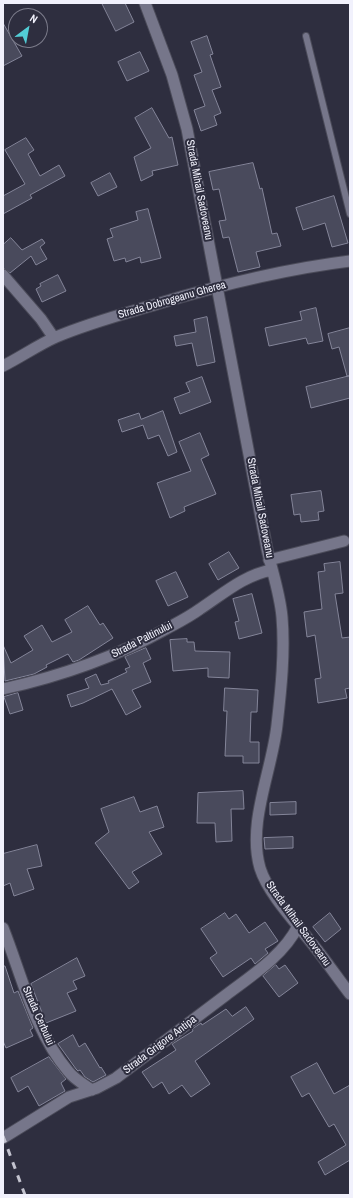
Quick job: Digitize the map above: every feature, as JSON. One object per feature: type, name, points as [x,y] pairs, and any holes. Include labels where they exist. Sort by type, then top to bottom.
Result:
[{"type":"street","name":"Strada Mihail Sadoveanu","points":[[145,3],[172,75],[187,129],[270,565],[282,616],[281,674],[277,725],[261,803],[256,849],[261,870],[268,883],[298,926],[350,994]]},
{"type":"street","name":"Strada Dobrogeanu Gherea","points":[[3,366],[54,338],[86,325],[217,287],[308,268],[350,262]]},
{"type":"street","points":[[3,276],[41,319],[54,338]]},
{"type":"street","name":"Strada Paltinului","points":[[3,689],[64,674],[103,660],[148,639],[183,620],[251,575],[270,565],[344,540]]},
{"type":"street","name":"Strada Grigore Antipa","points":[[3,1138],[70,1097],[92,1090],[116,1078],[250,976],[285,946],[292,938],[298,926]]},
{"type":"street","name":"Strada Cerbului","points":[[3,928],[25,989],[46,1038],[68,1072],[92,1090]]},
{"type":"lane","points":[[306,36],[350,214]]},
{"type":"building","points":[[102,3],[125,3],[134,22],[116,31]]},
{"type":"building","points":[[3,23],[8,32],[8,48],[17,48],[22,56],[3,66]]},
{"type":"building","points":[[207,36],[213,54],[210,55],[221,87],[212,90],[221,113],[214,116],[217,125],[201,131],[194,110],[205,106],[194,75],[202,72],[191,42]]},
{"type":"building","points":[[140,52],[149,71],[127,81],[118,62]]},
{"type":"building","points":[[152,108],[169,138],[172,137],[178,165],[152,171],[153,175],[141,181],[134,157],[151,148],[135,118]]},
{"type":"building","points":[[26,138],[34,150],[28,154],[40,176],[59,165],[65,176],[30,195],[32,198],[3,214],[3,196],[25,184],[5,150]]},
{"type":"building","points":[[253,163],[260,189],[262,188],[272,234],[277,233],[281,246],[256,252],[260,267],[238,272],[229,237],[223,238],[219,221],[226,220],[219,189],[213,190],[209,172]]},
{"type":"building","points":[[110,173],[117,187],[98,196],[91,183]]},
{"type":"building","points":[[334,196],[348,243],[332,247],[325,223],[303,230],[296,208]]},
{"type":"building","points":[[148,209],[161,258],[141,263],[140,257],[126,262],[125,258],[114,261],[107,239],[113,237],[110,229],[138,220],[136,212]]},
{"type":"building","points":[[11,238],[22,250],[42,239],[45,243],[40,247],[47,259],[36,265],[31,256],[10,273],[3,268],[3,245]]},
{"type":"building","points":[[58,275],[66,291],[42,302],[36,289],[41,286],[40,284]]},
{"type":"building","points":[[316,308],[323,341],[308,344],[306,338],[269,346],[265,328],[302,320],[300,312]]},
{"type":"building","points":[[207,317],[215,362],[197,366],[192,343],[176,346],[174,336],[196,332],[194,320]]},
{"type":"building","points":[[350,328],[350,376],[347,376],[339,347],[332,349],[328,334]]},
{"type":"building","points":[[350,376],[350,398],[311,408],[306,387]]},
{"type":"building","points":[[202,377],[211,402],[180,414],[174,398],[190,392],[186,383]]},
{"type":"building","points":[[163,411],[177,452],[168,456],[159,435],[148,439],[143,425],[122,432],[118,420],[139,413],[141,419]]},
{"type":"building","points":[[200,433],[209,455],[201,459],[216,494],[184,507],[185,511],[170,518],[157,483],[191,471],[179,442]]},
{"type":"building","points":[[321,491],[324,511],[318,512],[319,520],[301,522],[300,514],[294,515],[291,495]]},
{"type":"building","points":[[229,552],[239,568],[218,580],[209,564]]},
{"type":"building","points":[[340,562],[343,593],[335,594],[342,638],[350,637],[350,688],[345,689],[347,698],[318,703],[315,679],[321,678],[315,635],[307,637],[304,612],[322,609],[318,572],[325,571],[324,564]]},
{"type":"building","points":[[176,572],[188,597],[168,606],[156,581]]},
{"type":"building","points":[[252,594],[262,633],[239,639],[235,622],[239,621],[233,599]]},
{"type":"building","points":[[88,606],[100,625],[103,623],[113,638],[79,660],[73,662],[68,654],[46,665],[47,667],[34,674],[5,681],[3,645],[11,663],[33,650],[24,636],[42,625],[52,642],[72,632],[65,620]]},
{"type":"building","points":[[187,639],[187,642],[194,642],[195,651],[230,652],[229,678],[208,677],[208,668],[173,671],[170,640]]},
{"type":"building","points":[[146,648],[151,659],[143,663],[151,682],[132,690],[141,707],[126,715],[112,689],[71,707],[67,695],[89,688],[85,679],[96,674],[101,685],[109,683],[108,681],[127,672],[125,669],[130,667],[125,657]]},
{"type":"building","points":[[225,688],[258,690],[257,712],[251,712],[250,742],[259,742],[259,763],[243,763],[243,756],[225,756],[227,711],[224,711]]},
{"type":"building","points":[[18,693],[23,710],[10,714],[4,697]]},
{"type":"building","points":[[243,791],[244,809],[231,809],[232,841],[216,842],[215,823],[197,823],[198,793]]},
{"type":"building","points":[[134,797],[140,812],[157,806],[164,827],[149,832],[162,854],[132,872],[139,882],[129,889],[95,843],[109,832],[101,809]]},
{"type":"building","points":[[296,802],[296,814],[270,815],[270,803]]},
{"type":"building","points":[[293,837],[293,848],[265,849],[264,838]]},
{"type":"building","points":[[37,845],[42,866],[27,869],[34,889],[14,896],[10,883],[3,886],[3,854]]},
{"type":"building","points":[[225,913],[229,919],[236,914],[249,933],[265,922],[278,941],[265,949],[268,953],[255,964],[251,958],[223,977],[210,958],[217,953],[201,929]]},
{"type":"building","points":[[330,913],[341,929],[325,942],[313,927]]},
{"type":"building","points":[[77,958],[85,976],[73,981],[77,989],[67,993],[76,1011],[46,1023],[31,984]]},
{"type":"building","points":[[276,965],[279,969],[285,965],[298,983],[279,997],[263,976]]},
{"type":"building","points":[[3,966],[5,966],[14,993],[18,991],[33,1028],[30,1030],[33,1036],[6,1048],[3,1041]]},
{"type":"building","points":[[246,1007],[254,1019],[195,1061],[210,1084],[191,1097],[182,1085],[169,1094],[162,1082],[153,1088],[142,1072],[176,1050],[172,1044],[193,1031],[192,1029],[201,1023],[202,1025],[226,1009],[232,1016]]},
{"type":"building","points":[[73,1035],[79,1047],[85,1043],[106,1075],[93,1082],[85,1077],[80,1070],[78,1071],[76,1069],[58,1044]]},
{"type":"building","points":[[49,1057],[66,1079],[61,1083],[65,1091],[39,1106],[28,1086],[18,1092],[11,1078]]},
{"type":"building","points":[[317,1063],[334,1094],[350,1085],[350,1160],[325,1175],[318,1162],[346,1145],[334,1124],[329,1127],[309,1093],[302,1097],[291,1077]]},
{"type":"railway","points":[[3,1136],[25,1195]]}]
